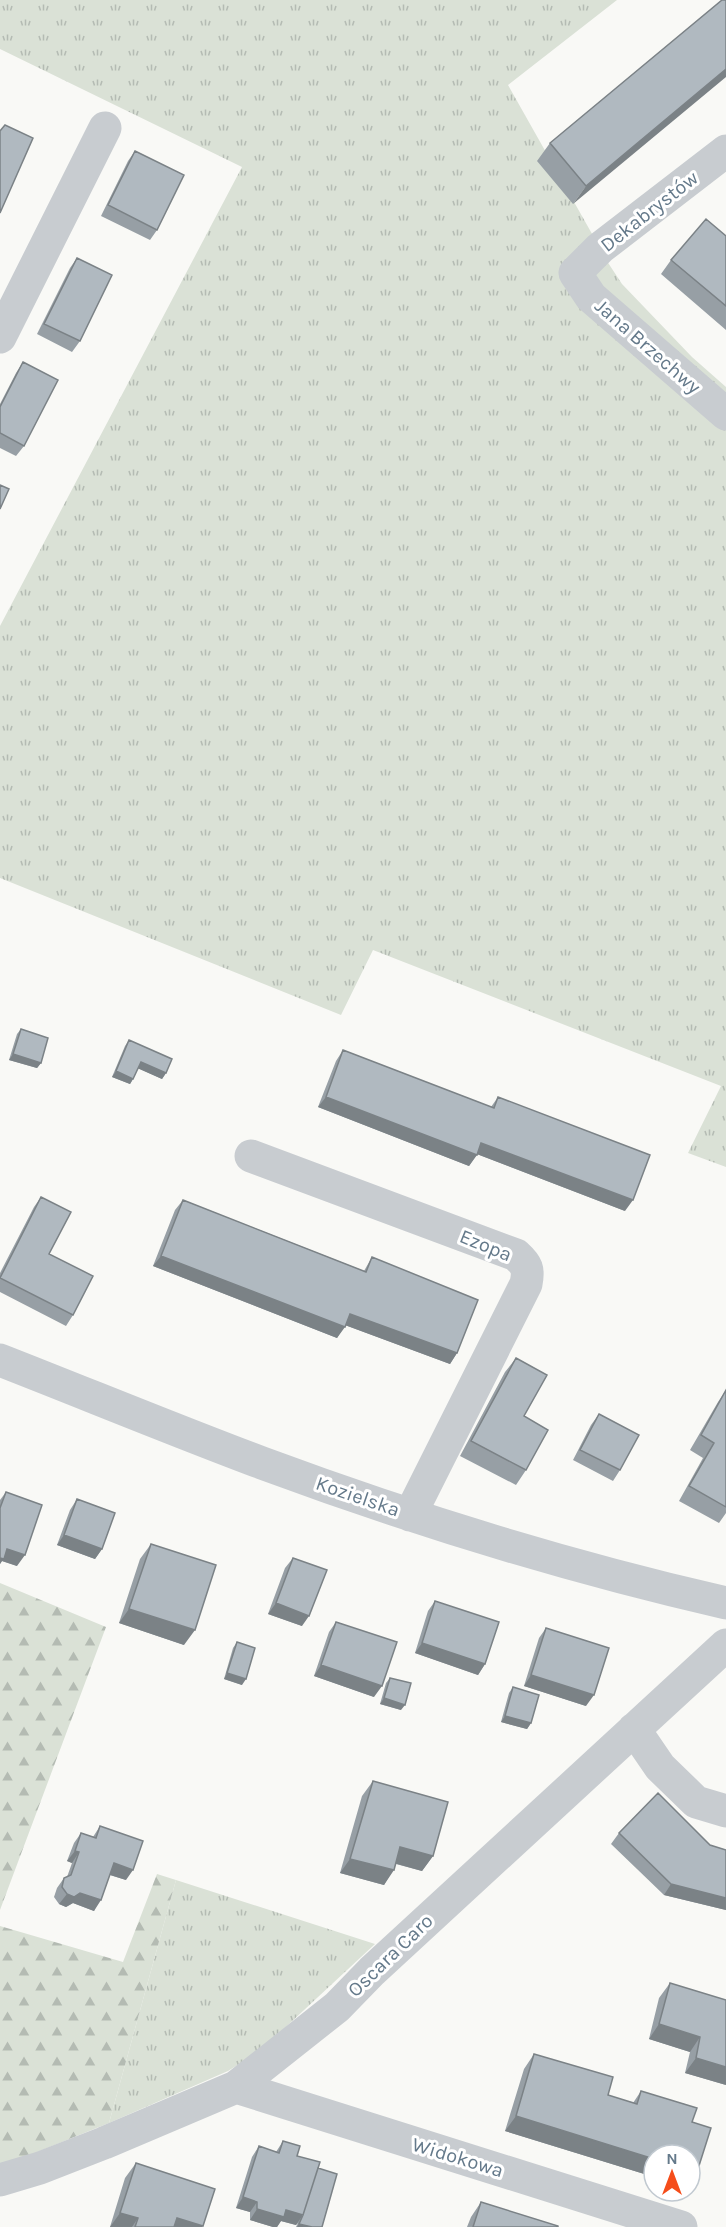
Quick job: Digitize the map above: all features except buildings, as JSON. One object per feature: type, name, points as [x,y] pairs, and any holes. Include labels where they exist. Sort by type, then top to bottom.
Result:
[{"type":"street","points":[[0,337],[105,128]]},
{"type":"street","name":"Dekabrystów","points":[[575,273],[600,248],[726,151]]},
{"type":"street","name":"Jana Brzechwy","points":[[575,273],[591,297],[726,414]]},
{"type":"street","name":"Ezopa","points":[[250,1156],[516,1255],[526,1264],[528,1271],[526,1284],[410,1515]]},
{"type":"street","name":"Kozielska","points":[[0,1360],[262,1463],[410,1515],[543,1556],[726,1603]]},
{"type":"street","name":"Oscara Caro","points":[[0,2180],[40,2168],[236,2087],[337,2007],[372,1971],[726,1645]]},
{"type":"street","points":[[634,1729],[660,1767],[696,1802],[726,1811]]},
{"type":"street","name":"Widokowa","points":[[236,2087],[681,2227]]},
{"type":"green space","points":[[0,0],[617,0],[508,85],[599,249],[622,284],[692,357],[726,387],[726,1167],[688,1153],[721,1086],[373,950],[341,1015],[0,878],[0,626],[242,167],[0,49]]},
{"type":"green space","points":[[0,1583],[106,1627],[0,1910]]},
{"type":"green space","points":[[157,1874],[176,1880],[109,2123],[0,2167],[0,1926],[123,1962]]},
{"type":"green space","points":[[176,1880],[375,1944],[260,2051],[228,2071],[109,2123]]}]
